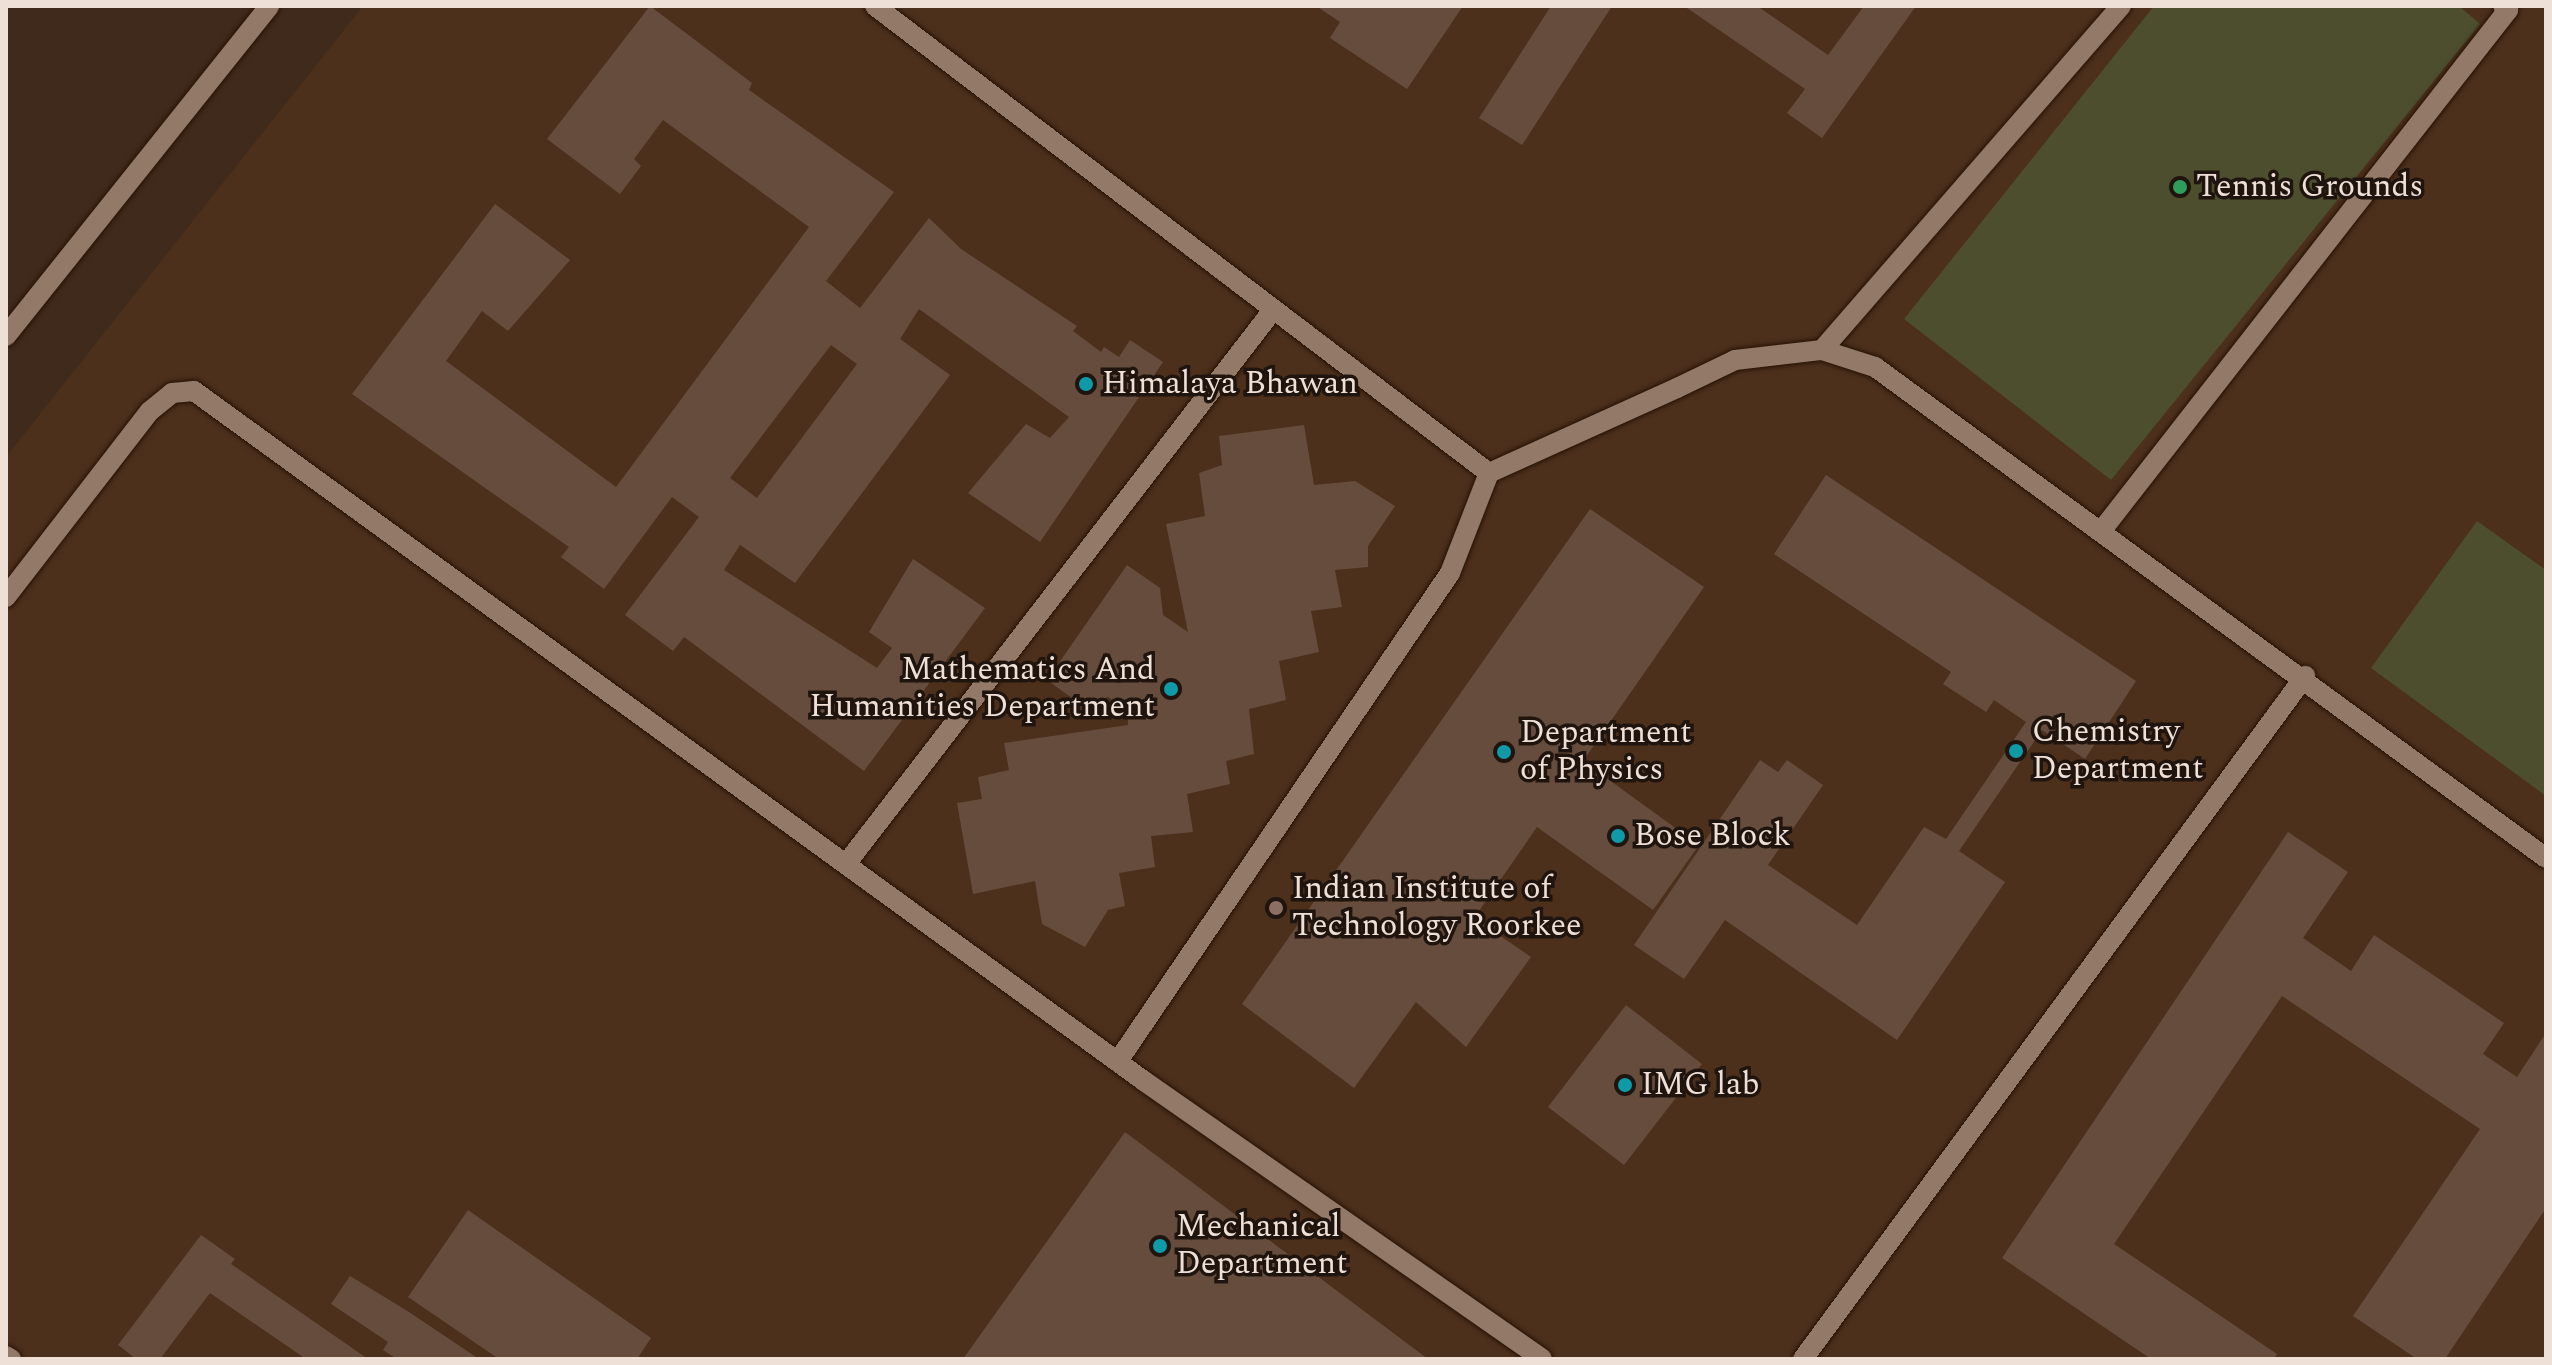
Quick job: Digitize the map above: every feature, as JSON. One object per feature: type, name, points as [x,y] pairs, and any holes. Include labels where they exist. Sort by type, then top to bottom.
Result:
[{"type":"street","points":[[6,336],[269,6]]},
{"type":"street","points":[[875,6],[1489,473]]},
{"type":"street","points":[[1822,350],[2121,6]]},
{"type":"street","points":[[2102,530],[2508,10],[2503,6]]},
{"type":"street","points":[[846,864],[1273,310]]},
{"type":"street","points":[[1118,1061],[1450,573],[1489,473],[1735,360],[1822,350],[1875,367],[2305,676],[2546,858]]},
{"type":"street","points":[[6,597],[150,411],[172,393],[194,391],[1118,1061],[1542,1359]]},
{"type":"street","points":[[1803,1359],[2305,676]]},
{"type":"shaded area","name":"Indian Institute of Technology Roorkee","points":[[363,6],[2546,6],[2546,1359],[6,1359],[6,457]]},
{"type":"green space","name":"Tennis Grounds","points":[[2154,6],[2459,6],[2480,24],[2111,480],[1904,319]]},
{"type":"green space","points":[[2477,521],[2546,570],[2546,796],[2371,668]]},
{"type":"building","name":"Himalaya Bhawan","points":[[650,6],[752,83],[749,90],[894,192],[826,281],[860,308],[929,218],[961,249],[1077,326],[1073,331],[1101,352],[1104,347],[1119,357],[1130,340],[1163,362],[1040,542],[968,493],[1026,424],[1050,438],[1069,417],[919,309],[900,339],[950,375],[795,583],[740,545],[724,570],[877,668],[892,648],[869,632],[913,559],[985,608],[864,771],[684,637],[673,651],[625,615],[699,517],[672,497],[604,589],[561,557],[569,547],[352,394],[495,204],[570,260],[508,331],[482,311],[446,361],[616,487],[809,227],[663,120],[634,159],[641,166],[620,194],[547,139]],"holes":[[[831,345],[857,364],[757,498],[730,478]]]},
{"type":"building","points":[[1316,6],[1463,6],[1407,89],[1330,38],[1340,22]]},
{"type":"building","points":[[1551,6],[1612,6],[1522,145],[1479,118]]},
{"type":"building","points":[[1684,6],[1757,6],[1828,55],[1864,6],[1916,6],[1822,138],[1787,113],[1805,89]]},
{"type":"building","name":"Mathematics And Humanities Department","points":[[1304,425],[1314,485],[1355,481],[1395,506],[1368,546],[1368,567],[1335,570],[1342,607],[1311,611],[1319,652],[1279,661],[1286,700],[1249,709],[1254,754],[1226,761],[1230,784],[1187,794],[1193,832],[1151,836],[1155,867],[1119,873],[1125,906],[1108,910],[1085,947],[1042,924],[1035,881],[973,894],[957,803],[982,799],[978,777],[1009,770],[1004,743],[1128,725],[1128,712],[1108,697],[1083,706],[1047,680],[1127,565],[1160,588],[1163,615],[1188,632],[1166,524],[1205,516],[1199,473],[1222,465],[1219,436]]},
{"type":"building","name":"Chemistry Department","points":[[1826,475],[2136,681],[2085,759],[2042,730],[1959,851],[2005,882],[1897,1040],[1725,920],[1684,979],[1634,945],[1760,760],[1778,772],[1787,760],[1823,785],[1768,865],[1857,925],[1924,827],[1946,839],[2026,722],[1994,700],[1986,712],[1943,684],[1951,672],[1774,554]]},
{"type":"building","name":"Department of Physics","points":[[1590,509],[1704,587],[1583,761],[1699,845],[1653,910],[1537,827],[1474,918],[1531,957],[1466,1047],[1416,1002],[1354,1088],[1242,1004]]},
{"type":"building","points":[[2288,832],[2348,872],[2303,938],[2351,971],[2374,935],[2504,1023],[2483,1054],[2517,1077],[2546,1033],[2546,1208],[2445,1359],[2417,1359],[2353,1316],[2480,1129],[2282,996],[2114,1244],[2277,1354],[2274,1359],[2151,1359],[2002,1258]]},
{"type":"building","name":"IMG lab","points":[[1626,1005],[1702,1064],[1624,1165],[1548,1107]]},
{"type":"building","name":"Mechanical Department","points":[[1125,1132],[1428,1359],[963,1359]]},
{"type":"building","points":[[468,1210],[651,1338],[637,1359],[499,1359],[408,1297]]},
{"type":"building","points":[[201,1235],[235,1259],[231,1264],[368,1359],[306,1359],[210,1293],[160,1359],[136,1359],[118,1345]]},
{"type":"building","points":[[350,1276],[479,1359],[397,1359],[383,1350],[388,1342],[331,1304]]},
{"type":"place","name":"Tennis Grounds","points":[[2180,187]]},
{"type":"place","name":"Himalaya Bhawan","points":[[1086,384]]},
{"type":"place","name":"Mathematics And Humanities Department","points":[[1171,689]]},
{"type":"place","name":"Chemistry Department","points":[[2016,751]]},
{"type":"place","name":"Department of Physics","points":[[1504,752]]},
{"type":"place","name":"Bose Block","points":[[1618,836]]},
{"type":"place","name":"Indian Institute of Technology Roorkee","points":[[1276,908]]},
{"type":"place","name":"IMG lab","points":[[1625,1085]]},
{"type":"place","name":"Mechanical Department","points":[[1160,1246]]}]
